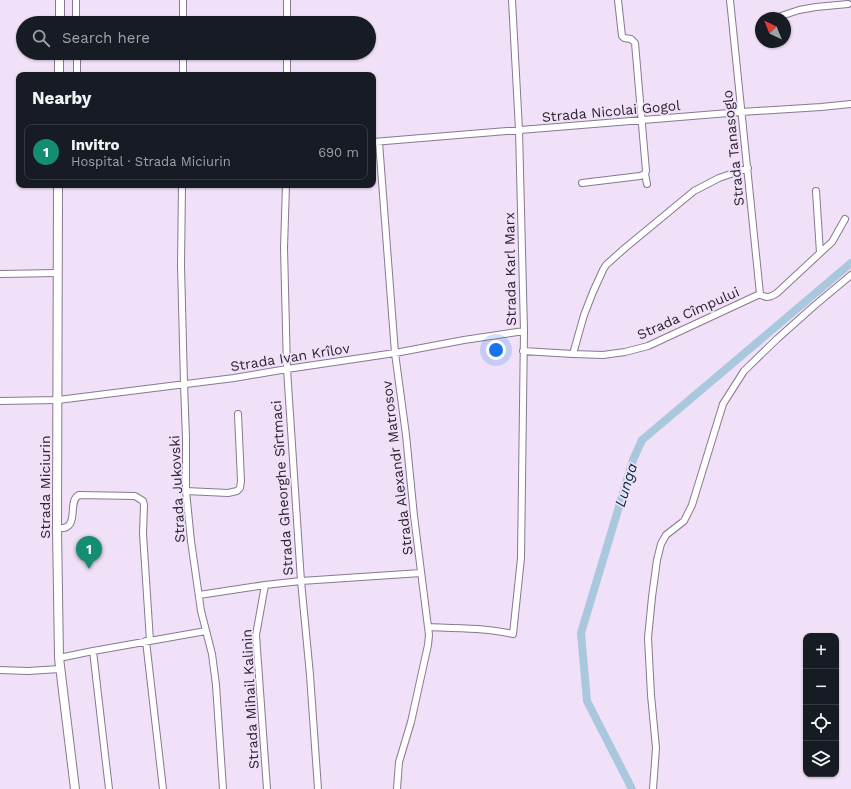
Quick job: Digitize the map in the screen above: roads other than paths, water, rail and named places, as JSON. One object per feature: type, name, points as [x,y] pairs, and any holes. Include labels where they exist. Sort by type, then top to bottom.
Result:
[{"type":"main road","points":[[60,0],[60,16]]},
{"type":"main road","points":[[59,60],[59,72]]},
{"type":"main road","name":"Strada Miciurin","points":[[58,188],[57,528],[60,669],[75,789]]},
{"type":"street","points":[[76,0],[76,16]]},
{"type":"street","points":[[183,0],[183,16]]},
{"type":"street","points":[[287,0],[287,16]]},
{"type":"street","name":"Strada Karl Marx","points":[[428,627],[480,629],[513,634],[521,558],[524,331],[519,130],[512,0]]},
{"type":"street","points":[[618,0],[622,36],[624,38],[631,39],[635,43],[647,184]]},
{"type":"street","name":"Strada Tanasoglo","points":[[730,0],[760,294]]},
{"type":"street","points":[[791,13],[816,7],[848,4]]},
{"type":"street","points":[[77,60],[77,72]]},
{"type":"street","points":[[183,60],[183,72]]},
{"type":"street","points":[[287,60],[287,72]]},
{"type":"street","name":"Strada Nicolai Gogol","points":[[376,142],[851,104]]},
{"type":"street","name":"Strada Alexandr Matrosov","points":[[376,142],[395,354],[429,635],[428,646],[411,722],[399,762],[397,789]]},
{"type":"street","points":[[573,354],[584,315],[606,265],[694,191],[719,178],[748,168]]},
{"type":"street","points":[[582,183],[640,176],[645,174]]},
{"type":"street","name":"Strada Jukovski","points":[[182,188],[181,265],[186,491],[191,541],[201,611],[212,654],[216,685],[223,789]]},
{"type":"street","name":"Strada Gheorghe Sîrtmaci","points":[[286,188],[284,248],[286,369],[318,789]]},
{"type":"street","points":[[816,191],[820,253]]},
{"type":"street","name":"Strada Cîmpului","points":[[523,351],[603,355],[625,352],[648,346],[760,294],[769,297],[777,294],[832,242],[845,220]]},
{"type":"street","points":[[0,274],[58,273]]},
{"type":"street","points":[[653,789],[656,748],[648,638],[657,560],[661,544],[666,535],[684,521],[692,505],[723,404],[744,371],[777,339],[851,275]]},
{"type":"street","name":"Strada Ivan Krîlov","points":[[0,401],[58,400],[234,378],[286,369],[395,354],[464,340],[524,331]]},
{"type":"street","points":[[186,491],[228,493],[237,491],[240,488],[238,414]]},
{"type":"street","points":[[57,528],[63,529],[70,523],[74,499],[78,494],[135,496],[143,501],[145,509],[143,534],[148,641],[163,789]]},
{"type":"street","points":[[199,595],[301,581],[421,574]]},
{"type":"street","name":"Strada Mihail Kalinin","points":[[265,585],[256,635],[268,789]]},
{"type":"street","points":[[60,658],[206,631]]},
{"type":"street","points":[[93,651],[109,789]]},
{"type":"street","points":[[0,670],[28,671],[60,669]]},
{"type":"waterway","name":"Lunga","points":[[632,789],[587,701],[581,633],[633,460],[642,440],[851,263]]},
{"type":"place","name":"Invitro","points":[[89,569]]}]
